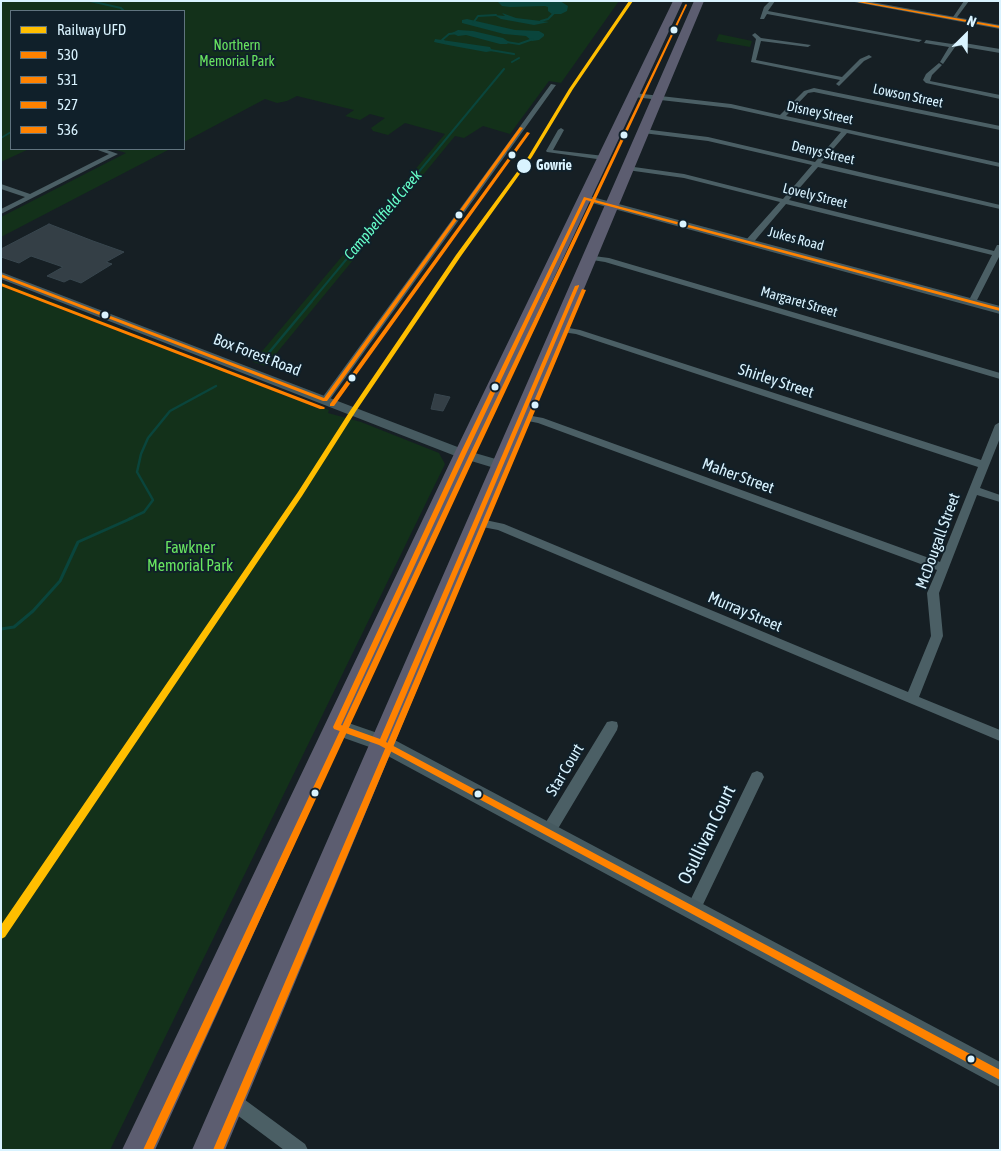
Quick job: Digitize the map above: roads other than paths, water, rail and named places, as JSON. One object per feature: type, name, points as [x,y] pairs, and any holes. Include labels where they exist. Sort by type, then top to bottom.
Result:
[{"type":"highway","points":[[138,1150],[463,454],[678,1]]},
{"type":"highway","points":[[208,1150],[699,1]]},
{"type":"street","points":[[762,18],[767,6],[774,1]]},
{"type":"street","points":[[852,1],[1000,26]]},
{"type":"street","points":[[953,19],[967,1]]},
{"type":"street","points":[[766,12],[919,40]]},
{"type":"street","points":[[959,44],[960,36]]},
{"type":"street","points":[[808,46],[757,37],[753,61],[844,79]]},
{"type":"street","points":[[926,42],[953,46],[959,44],[1000,51]]},
{"type":"street","points":[[953,46],[941,63],[929,74],[925,83],[1000,97]]},
{"type":"street","points":[[831,93],[862,60],[869,57]]},
{"type":"street","points":[[325,400],[553,85]]},
{"type":"street","name":"Lowson Street","points":[[781,117],[806,92],[811,90],[1000,128]]},
{"type":"street","name":"Disney Street","points":[[634,95],[726,105],[1000,165]]},
{"type":"street","points":[[561,130],[549,151],[604,158]]},
{"type":"street","name":"Denys Street","points":[[643,131],[705,138],[998,207]]},
{"type":"street","points":[[749,242],[845,131]]},
{"type":"street","points":[[1,212],[115,154],[101,150]]},
{"type":"street","name":"Lovely Street","points":[[627,168],[684,176],[998,251]]},
{"type":"street","points":[[1,186],[31,197]]},
{"type":"street","name":"Jukes Road","points":[[585,198],[1000,310]]},
{"type":"street","points":[[972,302],[998,251]]},
{"type":"street","name":"Margaret Street","points":[[589,257],[606,260],[1000,376]]},
{"type":"street","name":"Box Forest Road","points":[[1,275],[463,454],[501,465]]},
{"type":"street","name":"Shirley Street","points":[[558,329],[577,332],[984,465]]},
{"type":"street","name":"Maher Street","points":[[521,417],[540,420],[942,568]]},
{"type":"street","name":"McDougall Street","points":[[912,699],[937,636],[932,594],[1000,425]]},
{"type":"street","points":[[974,490],[1000,499]]},
{"type":"street","name":"Murray Street","points":[[476,522],[500,527],[1000,736]]},
{"type":"street","name":"Star Court","points":[[548,832],[612,726]]},
{"type":"street","points":[[337,727],[382,743],[1000,1075]]},
{"type":"street","name":"Osullivan Court","points":[[693,910],[757,777]]},
{"type":"street","points":[[230,1099],[300,1150]]},
{"type":"waterway","points":[[90,1],[123,10]]},
{"type":"waterway","name":"Campbellfield Creek","points":[[541,21],[548,19],[554,13]]},
{"type":"waterway","name":"Campbellfield Creek","points":[[473,23],[478,16],[496,15]]},
{"type":"waterway","name":"Campbellfield Creek","points":[[445,42],[442,40],[449,34],[458,33]]},
{"type":"waterway","name":"Campbellfield Creek","points":[[506,42],[519,44],[533,39]]},
{"type":"waterway","name":"Campbellfield Creek","points":[[490,50],[514,54]]},
{"type":"waterway","name":"Campbellfield Creek","points":[[512,62],[519,58]]},
{"type":"waterway","name":"Campbellfield Creek","points":[[311,302],[504,69]]},
{"type":"waterway","points":[[1,138],[10,133]]},
{"type":"waterway","name":"Campbellfield Creek","points":[[262,361],[312,301]]},
{"type":"waterway","name":"Campbellfield Creek","points":[[129,519],[144,512],[153,500],[137,472],[141,454],[148,438],[170,411],[216,386]]},
{"type":"waterway","name":"Campbellfield Creek","points":[[1,629],[14,627],[33,611],[60,581],[78,542],[132,518]]},
{"type":"rail line","name":"UFD","points":[[1,934],[300,494],[353,411],[459,255],[530,157],[571,89],[631,1]]},
{"type":"place","name":"Gowrie","points":[[524,166]]},
{"type":"park label","name":"Northern Memorial Park","points":[[237,54]]},
{"type":"park label","name":"Fawkner Memorial Park","points":[[190,557]]}]
